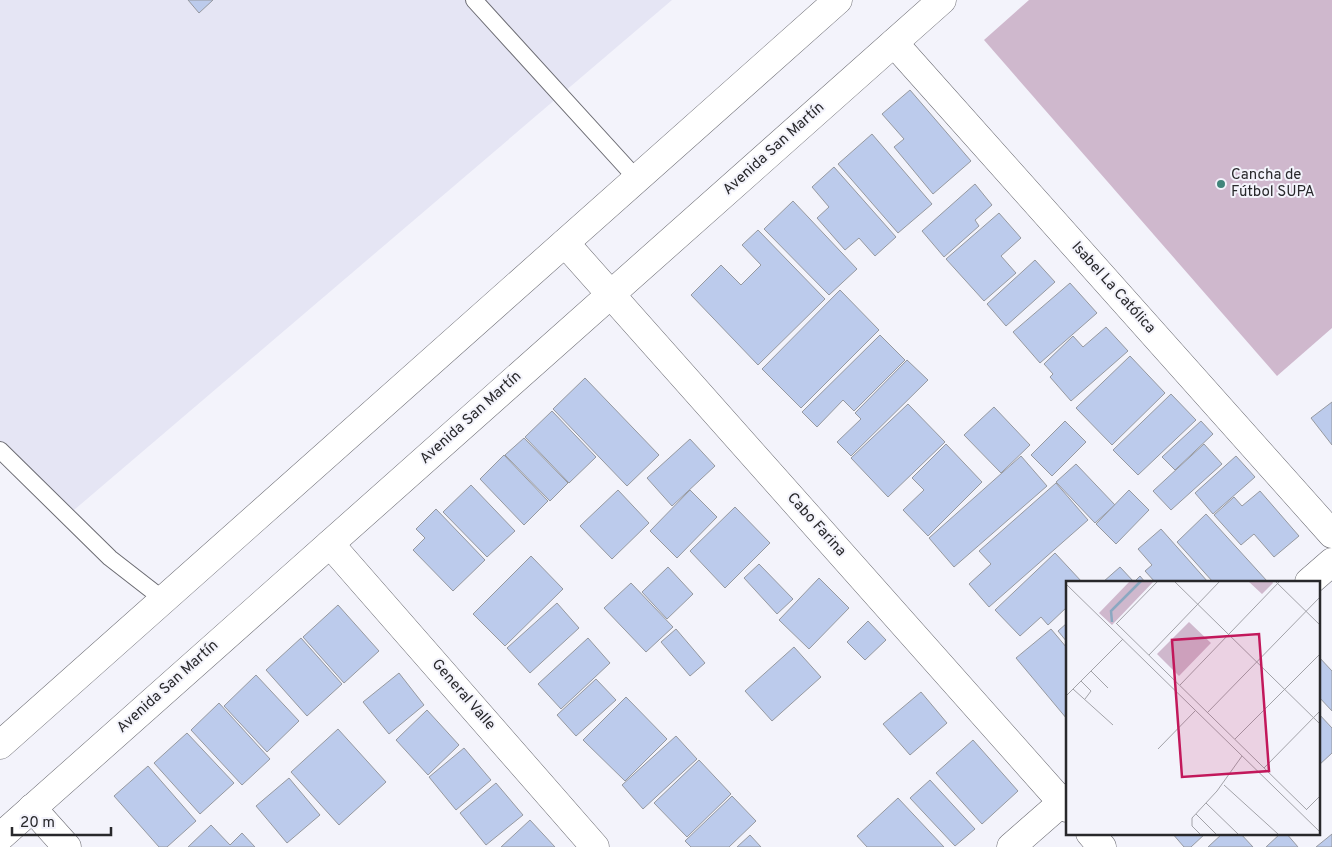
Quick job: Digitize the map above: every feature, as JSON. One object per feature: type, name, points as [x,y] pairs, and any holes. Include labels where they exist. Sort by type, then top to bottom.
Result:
[{"type":"street","points":[[0,745],[838,0]]},
{"type":"street","name":"Avenida San Martín","points":[[0,837],[942,0]]},
{"type":"street","name":"Isabel La Católica","points":[[894,43],[1332,534]]},
{"type":"street","name":"Cabo Farina","points":[[565,243],[1065,802]]},
{"type":"street","name":"General Valle","points":[[330,544],[596,847]]},
{"type":"street","points":[[1310,581],[1332,562]]},
{"type":"street","points":[[1011,847],[1065,802]]},
{"type":"street","points":[[32,808],[67,847]]},
{"type":"street","points":[[1091,834],[1102,847]]},
{"type":"lane","points":[[474,0],[637,179]]},
{"type":"lane","points":[[0,450],[110,558],[164,600]]},
{"type":"shaded area","points":[[0,0],[672,0],[67,516],[0,444]]},
{"type":"shaded area","name":"Cancha de Fútbol SUPA","points":[[1029,0],[1332,0],[1332,328],[1277,376],[984,40]]},
{"type":"building","points":[[188,0],[213,0],[199,13]]},
{"type":"building","points":[[910,90],[971,161],[933,194],[894,147],[904,139],[882,114]]},
{"type":"building","points":[[872,134],[932,204],[898,233],[838,164]]},
{"type":"building","points":[[834,167],[896,237],[875,256],[859,238],[845,250],[817,218],[829,207],[812,187]]},
{"type":"building","points":[[975,184],[992,205],[975,220],[979,226],[944,257],[922,231]]},
{"type":"building","points":[[793,201],[857,269],[829,295],[764,229]]},
{"type":"building","points":[[999,213],[1021,238],[1001,256],[1016,273],[984,301],[946,259]]},
{"type":"building","points":[[758,230],[825,299],[758,365],[691,295],[721,265],[741,285],[761,265],[742,245]]},
{"type":"building","points":[[1035,260],[1055,282],[1006,326],[987,304]]},
{"type":"building","points":[[1070,283],[1097,313],[1040,363],[1013,332]]},
{"type":"building","points":[[840,290],[879,330],[801,408],[762,369]]},
{"type":"building","points":[[1106,327],[1128,351],[1071,401],[1050,377],[1053,374],[1044,364],[1073,336],[1083,347]]},
{"type":"building","points":[[880,335],[905,360],[854,411],[843,400],[817,427],[802,412]]},
{"type":"building","points":[[1130,356],[1165,393],[1112,445],[1076,408]]},
{"type":"building","points":[[907,360],[928,380],[851,456],[837,442],[861,419],[855,413]]},
{"type":"building","points":[[585,378],[659,455],[627,486],[553,409]]},
{"type":"building","points":[[1171,394],[1196,420],[1138,475],[1113,450]]},
{"type":"building","points":[[1332,402],[1332,445],[1311,418]]},
{"type":"building","points":[[908,404],[945,442],[888,497],[851,458]]},
{"type":"building","points":[[994,407],[1030,445],[1001,473],[964,435]]},
{"type":"building","points":[[552,411],[596,457],[569,483],[525,437]]},
{"type":"building","points":[[1065,421],[1086,442],[1052,476],[1031,455]]},
{"type":"building","points":[[1201,421],[1213,434],[1175,470],[1162,457]]},
{"type":"building","points":[[524,438],[568,483],[550,501],[505,455]]},
{"type":"building","points":[[690,439],[715,466],[672,506],[647,478]]},
{"type":"building","points":[[946,444],[982,482],[928,536],[903,510],[924,490],[912,478]]},
{"type":"building","points":[[1204,444],[1222,464],[1171,510],[1153,491]]},
{"type":"building","points":[[504,455],[548,501],[524,525],[480,479]]},
{"type":"building","points":[[1021,456],[1047,486],[954,567],[929,538]]},
{"type":"building","points":[[1236,456],[1255,477],[1213,514],[1195,493]]},
{"type":"building","points":[[1076,464],[1115,505],[1095,523],[1056,482]]},
{"type":"building","points":[[1056,483],[1088,520],[989,607],[969,584],[991,564],[979,551]]},
{"type":"building","points":[[471,485],[515,531],[487,557],[443,512]]},
{"type":"building","points":[[618,490],[649,523],[612,559],[580,526]]},
{"type":"building","points":[[690,490],[717,517],[677,558],[650,531]]},
{"type":"building","points":[[1129,490],[1149,510],[1116,544],[1096,524]]},
{"type":"building","points":[[1260,491],[1299,536],[1274,557],[1254,534],[1241,545],[1214,515],[1234,497],[1242,506]]},
{"type":"building","points":[[735,507],[770,543],[725,588],[690,551]]},
{"type":"building","points":[[436,509],[485,560],[453,591],[413,550],[425,538],[416,529]]},
{"type":"building","points":[[1206,514],[1267,581],[1212,581],[1177,542]]},
{"type":"building","points":[[1161,529],[1207,581],[1154,581],[1145,571],[1152,565],[1138,549]]},
{"type":"building","points":[[1055,553],[1081,581],[1066,581],[1066,608],[1048,625],[1041,617],[1020,636],[995,610]]},
{"type":"building","points":[[531,556],[563,589],[505,646],[473,614]]},
{"type":"building","points":[[759,564],[793,599],[777,614],[744,578]]},
{"type":"building","points":[[668,567],[693,594],[667,619],[642,592]]},
{"type":"building","points":[[1120,567],[1133,581],[1104,581]]},
{"type":"building","points":[[1140,576],[1144,581],[1135,581]]},
{"type":"building","points":[[819,578],[849,608],[809,649],[779,620]]},
{"type":"building","points":[[631,583],[673,627],[646,652],[604,608]]},
{"type":"building","points":[[557,603],[579,628],[530,673],[507,648]]},
{"type":"building","points":[[338,605],[379,651],[344,683],[303,637]]},
{"type":"building","points":[[868,621],[886,640],[865,660],[847,642]]},
{"type":"building","points":[[1066,624],[1066,641],[1058,631]]},
{"type":"building","points":[[676,629],[705,663],[690,676],[661,642]]},
{"type":"building","points":[[1051,629],[1066,647],[1066,718],[1016,658]]},
{"type":"building","points":[[301,638],[342,684],[307,716],[266,670]]},
{"type":"building","points":[[588,638],[610,663],[561,709],[538,684]]},
{"type":"building","points":[[794,647],[821,677],[772,721],[745,691]]},
{"type":"building","points":[[1320,658],[1332,671],[1332,711],[1320,698]]},
{"type":"building","points":[[399,673],[424,705],[389,734],[363,702]]},
{"type":"building","points":[[256,675],[299,721],[267,752],[224,706]]},
{"type":"building","points":[[596,679],[616,700],[576,736],[557,715]]},
{"type":"building","points":[[921,692],[947,723],[910,755],[883,724]]},
{"type":"building","points":[[626,697],[667,739],[625,781],[583,740]]},
{"type":"building","points":[[219,703],[270,759],[242,785],[191,730]]},
{"type":"building","points":[[427,710],[459,745],[428,775],[396,740]]},
{"type":"building","points":[[1320,715],[1332,728],[1332,753],[1320,764]]},
{"type":"building","points":[[338,729],[386,782],[339,825],[291,772]]},
{"type":"building","points":[[187,733],[234,783],[200,814],[154,763]]},
{"type":"building","points":[[676,736],[697,759],[643,809],[622,785]]},
{"type":"building","points":[[973,740],[1018,791],[982,824],[936,773]]},
{"type":"building","points":[[464,748],[491,780],[456,810],[429,777]]},
{"type":"building","points":[[699,760],[731,794],[687,837],[654,803]]},
{"type":"building","points":[[148,766],[196,821],[167,847],[159,847],[114,796]]},
{"type":"building","points":[[289,778],[320,815],[287,843],[256,806]]},
{"type":"building","points":[[930,780],[975,829],[955,846],[910,798]]},
{"type":"building","points":[[496,783],[523,815],[486,845],[460,813]]},
{"type":"building","points":[[732,796],[756,821],[729,847],[691,847],[685,841]]},
{"type":"building","points":[[898,798],[944,847],[867,847],[857,836]]},
{"type":"building","points":[[530,820],[555,847],[501,847]]},
{"type":"building","points":[[211,825],[230,845],[242,833],[255,847],[188,847]]},
{"type":"building","points":[[1173,834],[1205,834],[1191,847],[1184,847]]},
{"type":"building","points":[[1222,834],[1241,834],[1253,847],[1208,847]]},
{"type":"building","points":[[1280,834],[1287,834],[1298,847],[1266,847]]},
{"type":"building","points":[[1332,834],[1332,847],[1316,847]]},
{"type":"building","points":[[750,835],[761,847],[737,847]]},
{"type":"place","name":"Cancha de Fútbol SUPA","points":[[1221,184]]}]
